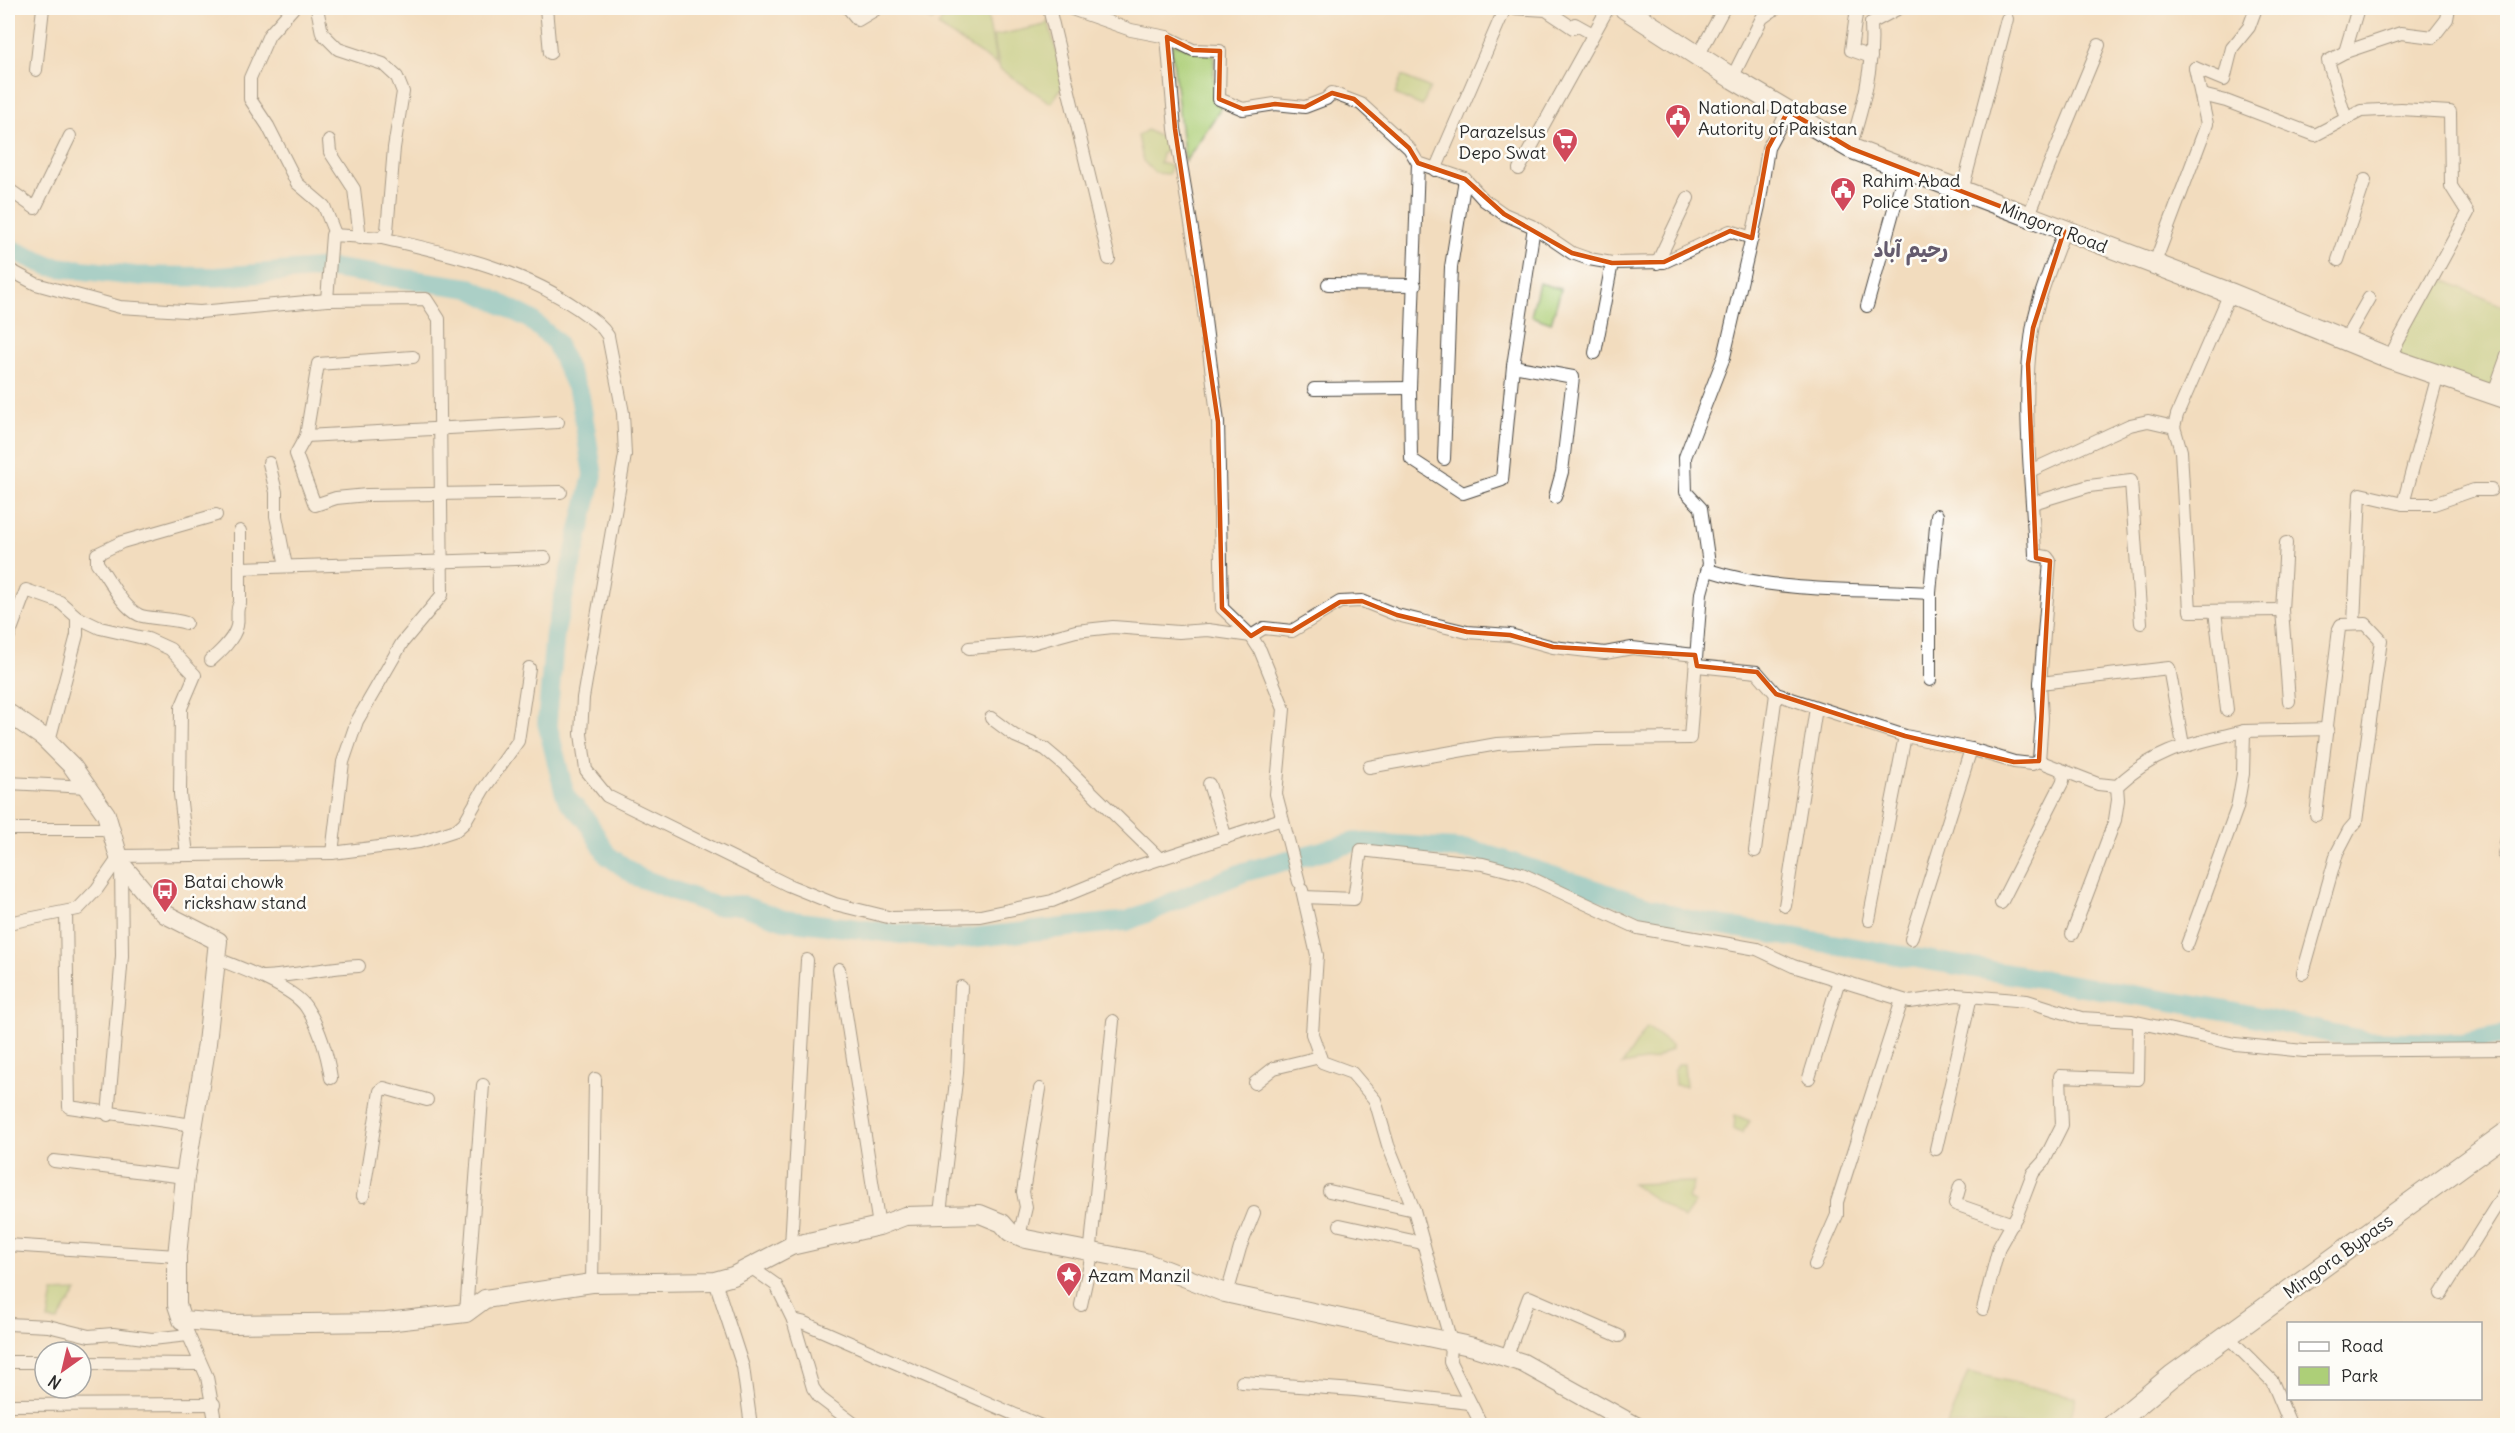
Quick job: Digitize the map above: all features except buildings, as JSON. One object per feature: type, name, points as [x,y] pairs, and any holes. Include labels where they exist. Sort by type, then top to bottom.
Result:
[{"type":"highway","name":"Mingora Bypass","points":[[2112,1425],[2172,1376],[2227,1336],[2504,1141]]},
{"type":"main road","name":"Mingora Road","points":[[1624,8],[1732,78],[1850,148],[2230,293],[2389,358],[2500,397]]},
{"type":"main road","points":[[8,712],[60,751],[97,798],[111,829],[120,860],[165,914],[218,941],[207,1043],[185,1177],[177,1256],[177,1305],[185,1328],[233,1324],[386,1322],[466,1313],[485,1299],[592,1283],[715,1281],[752,1268],[791,1246],[879,1226],[905,1216],[940,1213],[980,1214],[1002,1223],[1019,1236],[1145,1262],[1227,1294],[1474,1347],[1522,1363],[1636,1425]]},
{"type":"street","points":[[36,70],[44,8]]},
{"type":"street","points":[[317,8],[322,33],[338,49],[383,64],[397,77],[403,92],[394,148],[387,231],[382,238]]},
{"type":"street","points":[[546,8],[550,54]]},
{"type":"street","points":[[848,8],[858,20],[878,8]]},
{"type":"street","points":[[1049,8],[1109,259]]},
{"type":"street","points":[[1069,8],[1131,30],[1167,37],[1193,50],[1220,51],[1219,99],[1243,109],[1275,104],[1305,107],[1326,99],[1332,93],[1353,99],[1409,148],[1418,163],[1410,388],[1411,459],[1463,493],[1502,480],[1513,366],[1534,227]]},
{"type":"street","points":[[1435,170],[1505,8]]},
{"type":"street","points":[[1514,8],[1546,10],[1573,28],[1575,24],[1593,34]]},
{"type":"street","points":[[1519,169],[1608,8]]},
{"type":"street","points":[[1698,56],[1725,8]]},
{"type":"street","points":[[1732,78],[1762,18],[1776,8]]},
{"type":"street","points":[[1857,8],[1851,50],[1871,57]]},
{"type":"street","points":[[1850,148],[1866,98],[1871,57],[1870,23],[1899,8]]},
{"type":"street","points":[[2154,265],[2207,124],[2195,68],[2224,80],[2232,48],[2249,27],[2256,8]]},
{"type":"street","points":[[2345,52],[2358,8]]},
{"type":"street","points":[[2346,119],[2328,62],[2345,52],[2401,33],[2433,38],[2447,19],[2449,8]]},
{"type":"street","points":[[289,9],[269,35],[250,78],[250,99],[268,126],[297,183],[324,206],[334,239],[328,296]]},
{"type":"street","points":[[1962,191],[2007,19]]},
{"type":"street","points":[[1167,37],[1175,129],[1198,265],[1218,422],[1222,608],[1251,636],[1260,650],[1284,709],[1276,794],[1317,955],[1312,1034],[1322,1062],[1352,1073],[1375,1100],[1388,1145],[1414,1210],[1451,1342],[1450,1362],[1482,1425]]},
{"type":"street","points":[[2028,217],[2099,45]]},
{"type":"street","points":[[2202,95],[2226,101],[2315,135],[2361,111],[2401,109],[2450,112],[2451,186],[2468,213],[2389,358]]},
{"type":"street","points":[[1369,768],[1459,749],[1497,744],[1604,738],[1690,738],[1701,593],[1708,570],[1701,508],[1686,492],[1684,457],[1724,357],[1752,238],[1768,148],[1788,111]]},
{"type":"street","points":[[8,189],[35,208],[70,136]]},
{"type":"street","points":[[329,141],[330,152],[354,189],[360,237]]},
{"type":"street","points":[[1418,163],[1465,179],[1491,205],[1504,214],[1534,227],[1572,253],[1612,263],[1657,263],[1673,258],[1730,231],[1752,238]]},
{"type":"street","points":[[1867,306],[1905,169]]},
{"type":"street","points":[[1444,459],[1451,267],[1465,179]]},
{"type":"street","points":[[2338,261],[2366,180]]},
{"type":"street","points":[[1657,263],[1688,198]]},
{"type":"street","points":[[2039,761],[2042,718],[2040,683],[2050,561],[2047,557],[2035,555],[2030,471],[2028,364],[2032,328],[2064,231]]},
{"type":"street","points":[[334,239],[382,238],[489,266],[540,285],[589,316],[602,326],[608,336],[623,413],[625,455],[583,698],[581,734],[586,770],[596,786],[607,796],[788,885],[834,904],[892,918],[960,917],[1012,910],[1052,901],[1160,859],[1284,823]]},
{"type":"street","points":[[1595,353],[1612,263]]},
{"type":"street","points":[[8,269],[36,284],[120,307],[200,312],[328,296],[426,299],[439,319],[442,595],[402,643],[357,722],[343,762],[332,853]]},
{"type":"street","points":[[1328,284],[1414,285]]},
{"type":"street","points":[[2230,293],[2174,426],[2181,451],[2190,611],[2282,610]]},
{"type":"street","points":[[2345,340],[2369,298]]},
{"type":"street","points":[[2500,397],[2508,353]]},
{"type":"street","points":[[413,357],[318,364],[306,436],[296,454],[315,505],[336,498],[367,495],[561,492]]},
{"type":"street","points":[[1513,366],[1573,377],[1562,472],[1556,497]]},
{"type":"street","points":[[2403,504],[2438,375]]},
{"type":"street","points":[[1314,389],[1410,388]]},
{"type":"street","points":[[2030,471],[2130,424],[2148,421],[2174,426]]},
{"type":"street","points":[[306,436],[558,422]]},
{"type":"street","points":[[269,463],[276,492],[276,516],[286,566]]},
{"type":"street","points":[[2033,503],[2089,486],[2131,481],[2141,623]]},
{"type":"street","points":[[2354,623],[2360,494],[2403,504],[2434,504],[2474,490],[2491,490]]},
{"type":"street","points":[[186,623],[170,618],[140,616],[129,607],[97,563],[97,554],[122,542],[216,515]]},
{"type":"street","points":[[1930,680],[1930,593],[1937,515]]},
{"type":"street","points":[[211,660],[233,636],[237,627],[241,568],[240,531]]},
{"type":"street","points":[[2286,543],[2282,610],[2289,701]]},
{"type":"street","points":[[241,568],[545,558]]},
{"type":"street","points":[[1708,570],[1736,579],[1930,593]]},
{"type":"street","points":[[8,638],[26,590],[60,602],[77,616],[100,628],[148,639],[170,649],[195,675],[181,708],[180,794],[187,855]]},
{"type":"street","points":[[969,648],[1032,643],[1076,632],[1113,627],[1179,632],[1208,630],[1251,636],[1264,628],[1292,631],[1340,603],[1362,601],[1397,615],[1467,632],[1510,635],[1553,647],[1605,653],[1632,648],[1695,655],[1697,666]]},
{"type":"street","points":[[2215,611],[2227,710]]},
{"type":"street","points":[[49,741],[76,635],[77,616]]},
{"type":"street","points":[[2303,973],[2337,853],[2356,822],[2381,640],[2366,624],[2354,623],[2341,626],[2339,629],[2316,814]]},
{"type":"street","points":[[1697,666],[1757,672],[1776,694],[1816,708],[1905,736],[1971,749],[2014,762],[2032,764],[2039,761],[2098,784],[2117,786],[2139,765],[2183,746],[2244,731],[2328,729]]},
{"type":"street","points":[[8,922],[78,909],[120,860],[187,855],[332,853],[419,842],[448,834],[464,823],[483,790],[518,741],[529,668]]},
{"type":"street","points":[[2040,683],[2169,668],[2183,746]]},
{"type":"street","points":[[1755,851],[1776,694]]},
{"type":"street","points":[[1785,906],[1816,708]]},
{"type":"street","points":[[991,718],[1015,736],[1045,750],[1064,765],[1160,859]]},
{"type":"street","points":[[2187,945],[2237,808],[2243,774],[2244,731]]},
{"type":"street","points":[[1869,920],[1905,736]]},
{"type":"street","points":[[1911,939],[1971,749]]},
{"type":"street","points":[[2001,903],[2063,781],[2064,771]]},
{"type":"street","points":[[8,783],[88,788]]},
{"type":"street","points":[[1209,784],[1226,838]]},
{"type":"street","points":[[2072,934],[2115,820],[2118,800],[2117,786]]},
{"type":"street","points":[[8,829],[111,829]]},
{"type":"street","points":[[2504,854],[2508,832]]},
{"type":"street","points":[[1304,897],[1353,899],[1361,850],[1483,864],[1522,874],[1638,928],[1757,949],[1793,966],[1910,1002],[1957,995],[2027,1001],[2081,1018],[2139,1023],[2235,1044],[2304,1051],[2508,1049]]},
{"type":"street","points":[[108,1115],[123,939],[120,860]]},
{"type":"street","points":[[66,912],[69,1107],[108,1115],[193,1125]]},
{"type":"street","points":[[215,958],[263,977],[305,1005],[326,1047],[331,1078]]},
{"type":"street","points":[[791,1246],[807,960]]},
{"type":"street","points":[[263,977],[300,974],[328,967],[359,966]]},
{"type":"street","points":[[839,969],[879,1226]]},
{"type":"street","points":[[1809,1078],[1839,980]]},
{"type":"street","points":[[940,1213],[957,1073],[961,987]]},
{"type":"street","points":[[1936,1149],[1971,996]]},
{"type":"street","points":[[1815,1266],[1837,1215],[1837,1202],[1902,1000]]},
{"type":"street","points":[[1081,1305],[1093,1250],[1091,1246],[1113,1021]]},
{"type":"street","points":[[1983,1309],[2000,1247],[2013,1224],[2033,1173],[2044,1161],[2062,1125],[2060,1076],[2138,1079],[2139,1023]]},
{"type":"street","points":[[1255,1083],[1274,1068],[1320,1058]]},
{"type":"street","points":[[592,1283],[595,1079]]},
{"type":"street","points":[[466,1313],[483,1084]]},
{"type":"street","points":[[363,1196],[380,1091],[384,1088],[427,1100]]},
{"type":"street","points":[[1019,1236],[1026,1207],[1023,1192],[1040,1089]]},
{"type":"street","points":[[54,1161],[185,1177]]},
{"type":"street","points":[[1960,1186],[1955,1204],[2013,1224]]},
{"type":"street","points":[[2440,1294],[2508,1187]]},
{"type":"street","points":[[1329,1191],[1414,1210]]},
{"type":"street","points":[[1227,1294],[1240,1248],[1254,1214]]},
{"type":"street","points":[[1340,1225],[1422,1244]]},
{"type":"street","points":[[8,1245],[177,1256]]},
{"type":"street","points":[[752,1268],[776,1285],[793,1320],[813,1388],[820,1398],[857,1425]]},
{"type":"street","points":[[715,1281],[743,1367],[751,1425]]},
{"type":"street","points":[[1506,1358],[1529,1297],[1619,1336]]},
{"type":"street","points":[[793,1320],[1041,1425]]},
{"type":"street","points":[[8,1324],[48,1326],[89,1335],[113,1334],[152,1339],[185,1328],[214,1404],[216,1425]]},
{"type":"street","points":[[2227,1336],[2272,1381],[2291,1425]]},
{"type":"street","points":[[8,1362],[33,1362]]},
{"type":"street","points":[[93,1363],[200,1364]]},
{"type":"street","points":[[1242,1382],[1355,1390],[1470,1403]]},
{"type":"street","points":[[8,1405],[214,1404]]},
{"type":"highlighted area","points":[[1167,37],[1193,50],[1220,51],[1219,99],[1243,109],[1275,104],[1305,107],[1332,93],[1354,99],[1409,148],[1418,163],[1465,179],[1504,214],[1572,253],[1612,263],[1664,262],[1730,231],[1752,238],[1768,148],[1788,111],[1850,148],[2064,231],[2033,328],[2028,364],[2036,558],[2050,561],[2039,761],[2014,762],[1905,736],[1776,694],[1757,672],[1697,666],[1695,655],[1553,647],[1510,635],[1467,632],[1397,615],[1362,601],[1340,602],[1292,631],[1264,628],[1251,636],[1222,608],[1218,422],[1175,129]]},
{"type":"green space","points":[[913,8],[938,8],[939,11],[932,21]]},
{"type":"green space","points":[[949,8],[986,8],[997,65],[938,26]]},
{"type":"green space","points":[[1048,20],[1065,83],[1051,103],[1000,69],[993,36],[1045,25]]},
{"type":"green space","points":[[1171,43],[1214,55],[1214,102],[1222,107],[1185,162]]},
{"type":"green space","points":[[1402,76],[1430,88],[1422,106],[1395,94]]},
{"type":"green space","points":[[1147,130],[1158,136],[1170,130],[1171,149],[1162,154],[1160,163],[1171,166],[1169,174],[1155,173],[1143,161],[1138,136]]},
{"type":"green space","points":[[2437,277],[2507,308],[2507,392],[2389,358]]},
{"type":"green space","points":[[1539,283],[1561,289],[1551,323],[1531,316]]},
{"type":"green space","points":[[1647,1027],[1671,1045],[1671,1049],[1655,1059],[1622,1065]]},
{"type":"green space","points":[[1678,1064],[1684,1064],[1686,1086],[1675,1085],[1674,1071]]},
{"type":"green space","points":[[1735,1115],[1750,1121],[1742,1133],[1734,1130]]},
{"type":"green space","points":[[1694,1182],[1688,1199],[1695,1203],[1684,1219],[1632,1184]]},
{"type":"green space","points":[[77,1291],[58,1321],[48,1320],[53,1292]]},
{"type":"green space","points":[[1968,1372],[2076,1397],[2068,1425],[1947,1425]]},
{"type":"waterway","points":[[8,248],[49,266],[135,276],[216,277],[329,268],[470,288],[530,319],[555,341],[580,396],[593,475],[555,632],[547,723],[564,791],[567,799],[586,819],[607,855],[638,877],[715,906],[741,905],[784,920],[950,940],[1127,921],[1244,872],[1355,842],[1473,850],[1685,919],[2228,1011],[2367,1041],[2461,1043],[2508,1034]]},
{"type":"place","name":"National Database Autority of Pakistan","points":[[1678,140]]},
{"type":"place","name":"Parazelsus Depo Swat","points":[[1565,164]]},
{"type":"place","name":"Rahim Abad Police Station","points":[[1843,213]]},
{"type":"place","name":"Batai chowk rickshaw stand","points":[[165,914]]},
{"type":"place","name":"Azam Manzil","points":[[1069,1298]]},
{"type":"district","name":"رحیم آباد","points":[[1911,249]]}]
